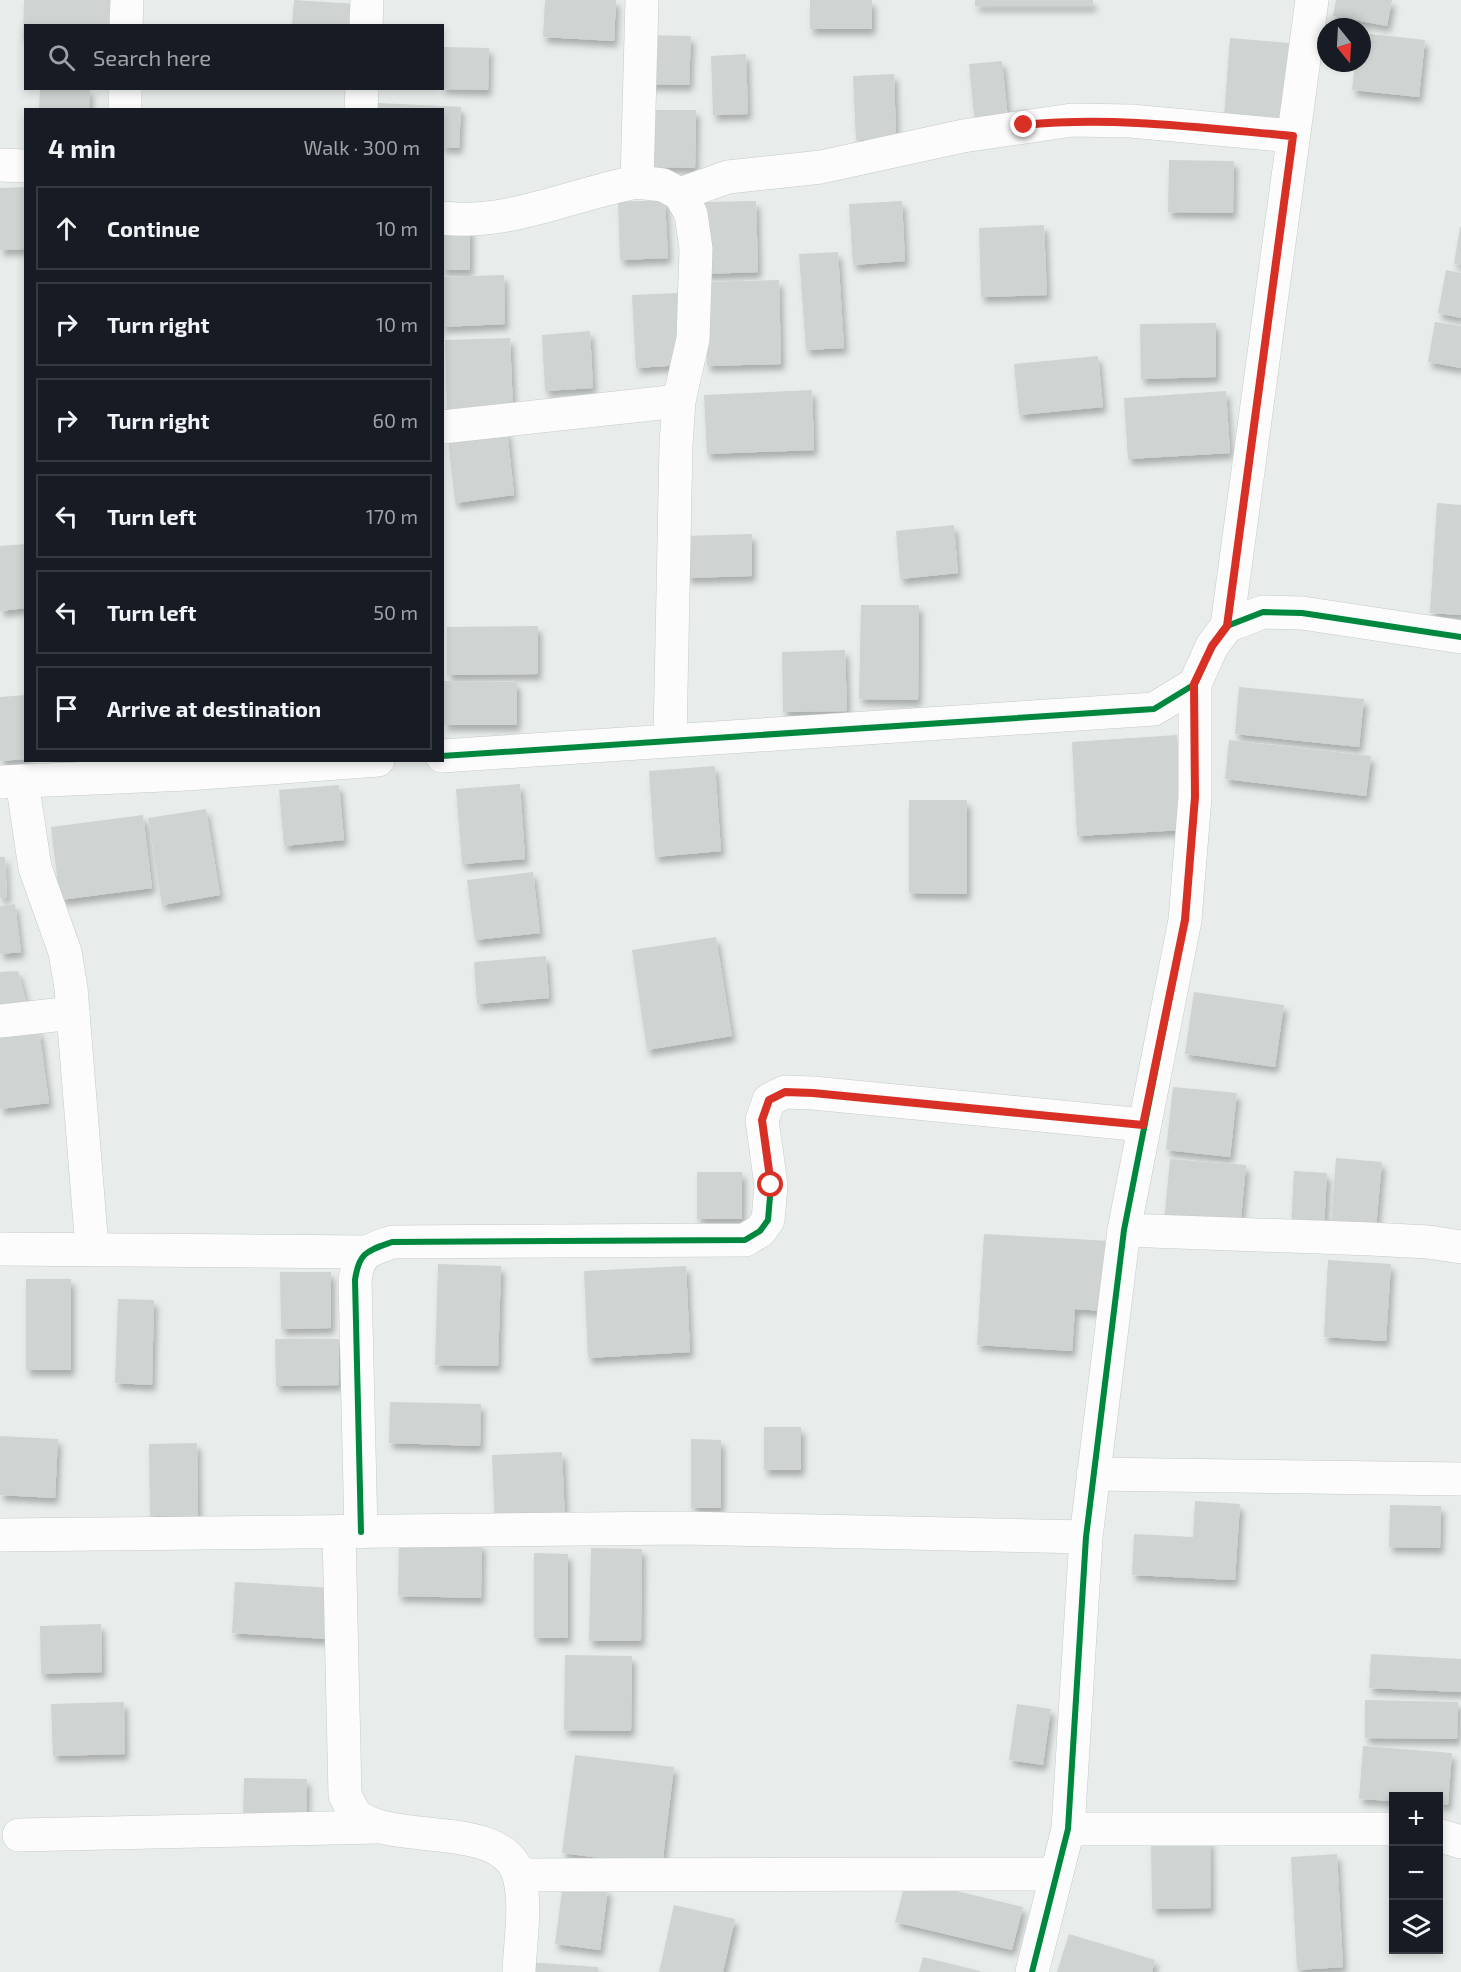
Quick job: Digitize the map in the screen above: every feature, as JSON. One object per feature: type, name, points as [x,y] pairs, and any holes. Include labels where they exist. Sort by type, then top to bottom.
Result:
[{"type":"street","points":[[126,24],[127,0]]},
{"type":"street","points":[[366,24],[367,0]]},
{"type":"street","points":[[637,182],[642,0]]},
{"type":"street","points":[[1032,1972],[1068,1829],[1086,1537],[1124,1230],[1185,920],[1195,797],[1194,684],[1212,646],[1227,626],[1312,0]]},
{"type":"street","points":[[124,108],[125,90]]},
{"type":"street","points":[[361,108],[362,90]]},
{"type":"street","points":[[680,194],[728,177],[821,167],[963,136],[1072,120],[1131,121],[1293,136]]},
{"type":"street","points":[[0,165],[24,166]]},
{"type":"street","points":[[444,218],[464,220],[501,217],[604,188],[637,182],[663,185],[680,194],[691,214],[696,249],[693,339],[679,401],[675,481],[670,739]]},
{"type":"street","points":[[444,427],[679,401]]},
{"type":"street","points":[[1227,626],[1263,612],[1302,613],[1461,637]]},
{"type":"street","points":[[444,756],[670,739],[1155,709],[1194,684]]},
{"type":"street","points":[[92,1248],[73,1013],[65,952],[35,868],[11,781],[74,770],[187,774],[351,762]]},
{"type":"street","points":[[0,1021],[73,1013]]},
{"type":"street","points":[[0,1249],[366,1252],[392,1242],[746,1240],[760,1232],[768,1220],[771,1185],[762,1120],[769,1100],[785,1092],[1143,1125]]},
{"type":"street","points":[[1124,1230],[1371,1239],[1461,1247]]},
{"type":"street","points":[[366,1252],[357,1264],[355,1280],[345,1796],[357,1817],[376,1827]]},
{"type":"street","points":[[1093,1474],[1461,1479]]},
{"type":"street","points":[[0,1535],[683,1528],[1086,1537]]},
{"type":"street","points":[[20,1834],[376,1827],[481,1842],[506,1853],[519,1875],[522,1903],[519,1972]]},
{"type":"street","points":[[1068,1829],[1389,1829]]},
{"type":"street","points":[[1443,1837],[1461,1842]]},
{"type":"street","points":[[519,1875],[1056,1874]]},
{"type":"building","points":[[24,0],[113,0],[113,24],[24,24],[23,39]]},
{"type":"building","points":[[294,0],[357,4],[356,24],[292,24]]},
{"type":"building","points":[[545,0],[616,0],[614,41],[543,37]]},
{"type":"building","points":[[810,0],[872,0],[872,29],[810,29]]},
{"type":"building","points":[[975,0],[1093,0],[1093,6],[975,6]]},
{"type":"building","points":[[1336,0],[1392,0],[1387,26],[1371,23],[1371,18],[1333,16]]},
{"type":"building","points":[[1371,34],[1425,40],[1419,97],[1352,90],[1354,72],[1371,72]]},
{"type":"building","points":[[644,35],[691,36],[689,85],[643,84]]},
{"type":"building","points":[[1230,38],[1289,43],[1282,120],[1224,116]]},
{"type":"building","points":[[444,47],[489,48],[488,90],[444,89]]},
{"type":"building","points":[[746,54],[748,114],[713,115],[711,56]]},
{"type":"building","points":[[1002,61],[1008,120],[975,124],[969,64]]},
{"type":"building","points":[[894,74],[896,138],[856,140],[853,76]]},
{"type":"building","points":[[40,90],[90,90],[89,108],[39,108]]},
{"type":"building","points":[[378,103],[461,107],[459,148],[444,147],[444,108],[378,108]]},
{"type":"building","points":[[649,110],[696,110],[695,168],[647,167]]},
{"type":"building","points":[[1169,160],[1234,161],[1233,213],[1168,212]]},
{"type":"building","points":[[24,187],[24,249],[0,250],[0,188]]},
{"type":"building","points":[[665,200],[668,258],[620,260],[618,202]]},
{"type":"building","points":[[756,201],[758,272],[704,274],[703,202]]},
{"type":"building","points":[[902,201],[905,261],[853,265],[849,204]]},
{"type":"building","points":[[1044,225],[1047,295],[981,297],[979,228]]},
{"type":"building","points":[[444,227],[470,227],[470,270],[444,270]]},
{"type":"building","points":[[1461,227],[1461,265],[1454,264]]},
{"type":"building","points":[[838,252],[844,348],[806,350],[799,254]]},
{"type":"building","points":[[1446,270],[1461,273],[1461,318],[1438,313]]},
{"type":"building","points":[[504,275],[505,324],[444,327],[444,277]]},
{"type":"building","points":[[779,280],[781,364],[707,366],[705,282]]},
{"type":"building","points":[[679,293],[682,365],[636,368],[632,295]]},
{"type":"building","points":[[1435,322],[1461,326],[1461,368],[1428,362]]},
{"type":"building","points":[[1216,323],[1216,377],[1141,379],[1140,324]]},
{"type":"building","points":[[590,331],[593,388],[545,391],[542,335]]},
{"type":"building","points":[[510,338],[513,409],[447,411],[445,340]]},
{"type":"building","points":[[1098,356],[1103,407],[1019,415],[1014,364]]},
{"type":"building","points":[[812,390],[814,450],[707,454],[704,395]]},
{"type":"building","points":[[1226,391],[1230,453],[1128,459],[1124,398]]},
{"type":"building","points":[[507,430],[514,495],[455,503],[448,437]]},
{"type":"building","points":[[1437,503],[1461,505],[1461,615],[1430,613]]},
{"type":"building","points":[[954,525],[958,573],[900,579],[896,531]]},
{"type":"building","points":[[752,534],[752,576],[687,578],[686,536]]},
{"type":"building","points":[[24,544],[24,608],[0,611],[0,546]]},
{"type":"building","points":[[861,605],[919,605],[918,700],[859,699]]},
{"type":"building","points":[[538,626],[538,674],[447,675],[447,627]]},
{"type":"building","points":[[845,650],[847,711],[783,712],[782,652]]},
{"type":"building","points":[[444,681],[517,682],[517,725],[444,725]]},
{"type":"building","points":[[1239,687],[1364,699],[1359,747],[1235,734]]},
{"type":"building","points":[[24,695],[24,759],[0,761],[0,697]]},
{"type":"building","points":[[1177,735],[1183,830],[1077,836],[1072,742]]},
{"type":"building","points":[[1229,740],[1371,756],[1366,796],[1225,779]]},
{"type":"building","points":[[715,766],[721,851],[655,857],[649,771]]},
{"type":"building","points":[[520,784],[525,859],[462,864],[456,789]]},
{"type":"building","points":[[339,785],[344,840],[284,846],[279,790]]},
{"type":"building","points":[[909,800],[967,800],[967,894],[909,893]]},
{"type":"building","points":[[206,809],[220,895],[162,905],[148,818]]},
{"type":"building","points":[[143,815],[152,888],[60,900],[51,827]]},
{"type":"building","points":[[0,857],[5,857],[7,898],[0,898]]},
{"type":"building","points":[[533,872],[540,933],[475,940],[467,880]]},
{"type":"building","points":[[15,904],[21,952],[0,954],[0,906]]},
{"type":"building","points":[[716,937],[732,1036],[647,1050],[632,950]]},
{"type":"building","points":[[546,956],[549,998],[477,1004],[474,962]]},
{"type":"building","points":[[18,971],[27,1005],[0,1009],[0,972]]},
{"type":"building","points":[[1194,992],[1284,1005],[1275,1067],[1185,1054]]},
{"type":"building","points":[[39,1029],[49,1103],[0,1109],[0,1034]]},
{"type":"building","points":[[1173,1087],[1237,1093],[1230,1157],[1166,1150]]},
{"type":"building","points":[[1336,1158],[1382,1162],[1376,1228],[1331,1224]]},
{"type":"building","points":[[1170,1159],[1246,1165],[1240,1229],[1164,1223]]},
{"type":"building","points":[[1294,1171],[1327,1173],[1324,1227],[1291,1226]]},
{"type":"building","points":[[697,1172],[742,1172],[742,1219],[697,1219]]},
{"type":"building","points":[[984,1234],[1110,1241],[1105,1311],[1075,1309],[1072,1351],[977,1345]]},
{"type":"building","points":[[1328,1260],[1391,1264],[1386,1341],[1324,1337]]},
{"type":"building","points":[[438,1264],[501,1266],[498,1366],[435,1365]]},
{"type":"building","points":[[686,1266],[690,1352],[588,1358],[584,1271]]},
{"type":"building","points":[[280,1272],[331,1272],[331,1328],[281,1329]]},
{"type":"building","points":[[26,1279],[71,1279],[71,1370],[26,1370]]},
{"type":"building","points":[[118,1299],[154,1300],[152,1385],[115,1383]]},
{"type":"building","points":[[275,1339],[339,1339],[339,1385],[276,1386]]},
{"type":"building","points":[[390,1402],[481,1404],[480,1446],[389,1443]]},
{"type":"building","points":[[764,1427],[801,1427],[801,1470],[764,1470]]},
{"type":"building","points":[[0,1436],[58,1439],[55,1498],[0,1495]]},
{"type":"building","points":[[691,1439],[721,1440],[721,1508],[691,1508]]},
{"type":"building","points":[[197,1443],[198,1516],[150,1516],[149,1444]]},
{"type":"building","points":[[562,1452],[565,1520],[495,1523],[492,1455]]},
{"type":"building","points":[[1195,1501],[1240,1504],[1235,1580],[1132,1575],[1134,1534],[1193,1537]]},
{"type":"building","points":[[1390,1505],[1441,1506],[1440,1548],[1389,1547]]},
{"type":"building","points":[[399,1541],[482,1544],[481,1598],[398,1596]]},
{"type":"building","points":[[591,1548],[642,1549],[641,1641],[589,1641]]},
{"type":"building","points":[[534,1553],[568,1554],[568,1638],[534,1638]]},
{"type":"building","points":[[235,1582],[331,1588],[327,1639],[232,1633]]},
{"type":"building","points":[[101,1624],[102,1672],[41,1674],[40,1626]]},
{"type":"building","points":[[1371,1654],[1461,1659],[1461,1692],[1369,1688]]},
{"type":"building","points":[[565,1655],[632,1656],[631,1731],[564,1730]]},
{"type":"building","points":[[1365,1700],[1458,1702],[1457,1739],[1365,1738]]},
{"type":"building","points":[[124,1702],[125,1754],[53,1756],[51,1704]]},
{"type":"building","points":[[1017,1704],[1051,1709],[1043,1765],[1009,1760]]},
{"type":"building","points":[[1363,1746],[1452,1753],[1448,1805],[1443,1804],[1443,1792],[1389,1792],[1389,1801],[1359,1799]]},
{"type":"building","points":[[575,1755],[674,1767],[662,1866],[562,1853]]},
{"type":"building","points":[[244,1778],[307,1779],[306,1821],[243,1820]]},
{"type":"building","points":[[1210,1839],[1211,1908],[1152,1909],[1151,1841]]},
{"type":"building","points":[[1337,1854],[1343,1967],[1297,1970],[1291,1857]]},
{"type":"building","points":[[906,1879],[1023,1907],[1012,1950],[895,1922]]},
{"type":"building","points":[[563,1883],[608,1889],[600,1950],[555,1944]]},
{"type":"building","points":[[674,1905],[735,1919],[723,1972],[659,1972]]},
{"type":"building","points":[[1069,1934],[1155,1960],[1152,1972],[1057,1972]]},
{"type":"building","points":[[923,1957],[980,1971],[980,1972],[919,1972]]},
{"type":"building","points":[[527,1962],[598,1967],[598,1972],[526,1972]]},
{"type":"cycle path","points":[[444,756],[1154,709],[1195,684],[1212,646],[1227,626],[1263,612],[1302,613],[1461,637]]},
{"type":"cycle path","points":[[1032,1972],[1068,1829],[1086,1537],[1124,1230],[1185,920],[1195,797],[1195,684]]},
{"type":"cycle path","points":[[361,1532],[355,1280],[362,1258],[370,1251],[392,1242],[745,1240],[760,1231],[768,1220],[771,1185],[762,1120],[769,1100],[785,1092],[1143,1125]]},
{"type":"route","points":[[771,1185],[762,1120],[769,1100],[785,1092],[1143,1125],[1185,920],[1195,797],[1194,684],[1212,646],[1227,626],[1293,136],[1131,121],[1072,120],[1024,125]]}]
